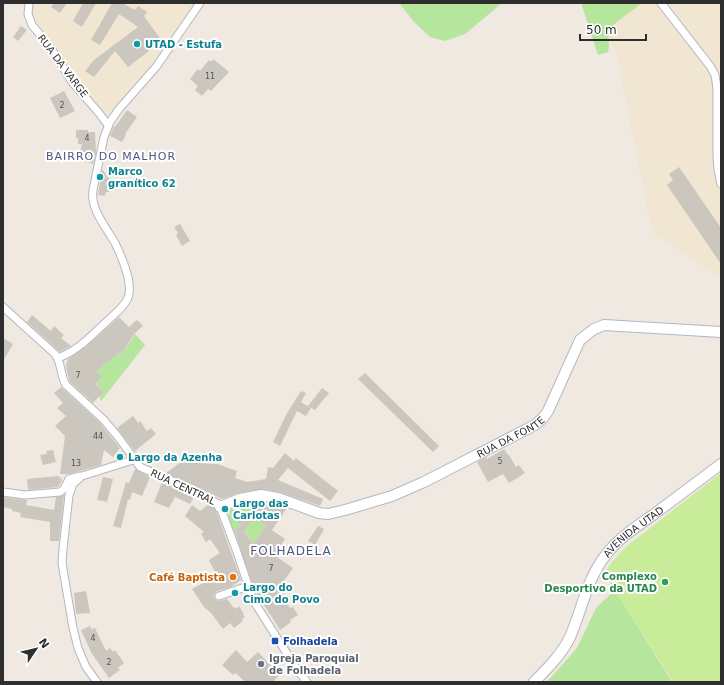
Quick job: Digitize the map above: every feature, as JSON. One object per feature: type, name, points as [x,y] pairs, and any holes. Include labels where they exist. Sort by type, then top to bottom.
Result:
[{"type":"street","name":"RUA DA VARGE","points":[[30,3],[28,14],[32,26],[51,48],[72,82],[99,113],[108,126]]},
{"type":"street","points":[[58,358],[70,354],[75,350],[123,307],[129,296],[130,290],[126,269],[115,244],[96,209],[93,199],[104,137],[108,126],[119,109],[156,67],[200,3]]},
{"type":"street","points":[[661,3],[714,72],[719,148],[718,169],[721,184]]},
{"type":"street","points":[[3,307],[58,358],[66,385],[100,417],[119,438],[134,460],[69,479],[64,489],[59,492],[25,495],[3,492]]},
{"type":"street","name":"RUA DA FONTE","points":[[220,507],[240,499],[261,495],[278,498],[314,512],[328,514],[351,509],[392,496],[424,482],[535,425],[543,418],[580,340],[586,334],[600,326],[721,332]]},
{"type":"street","name":"RUA CENTRAL","points":[[134,460],[143,468],[217,503],[220,507],[248,586]]},
{"type":"street","name":"AVENIDA UTAD","points":[[534,682],[550,665],[569,639],[592,577],[612,547],[632,530],[721,464]]},
{"type":"street","points":[[82,476],[73,484],[70,491],[63,542],[62,563],[73,628],[78,648],[86,667],[97,682]]},
{"type":"street","points":[[220,596],[248,586],[255,604],[307,682]]},
{"type":"shaded area","points":[[31,3],[195,3],[156,61],[114,112],[110,109],[104,116],[71,77],[36,24],[30,14]]},
{"type":"shaded area","points":[[587,3],[721,3],[721,278],[652,232],[616,52]]},
{"type":"green space","points":[[399,3],[502,3],[465,34],[445,41],[430,37],[415,23]]},
{"type":"green space","points":[[581,3],[641,3],[614,25],[609,33],[608,52],[598,55]]},
{"type":"green space","points":[[135,334],[145,345],[101,401],[99,396],[103,390],[97,384],[95,379],[97,373],[106,363],[126,348]]},
{"type":"green space","name":"Complexo Desportivo da UTAD","points":[[721,473],[721,682],[673,682],[604,574],[612,562],[627,546]]},
{"type":"green space","points":[[260,500],[270,502],[257,519],[266,526],[253,544],[241,526],[232,531],[229,521],[229,514],[234,505]]},
{"type":"green space","points":[[615,590],[672,682],[547,682],[577,648],[596,608]]},
{"type":"building","points":[[54,3],[67,3],[60,13],[51,7]]},
{"type":"building","points":[[83,3],[96,3],[82,27],[73,21]]},
{"type":"building","points":[[112,3],[122,3],[135,10],[138,6],[147,12],[144,16],[162,41],[128,67],[115,51],[94,77],[85,71],[94,60],[138,27],[119,14],[100,45],[91,40]]},
{"type":"building","points":[[21,26],[27,30],[18,41],[13,37]]},
{"type":"building","points":[[213,59],[229,72],[211,91],[208,89],[202,96],[195,90],[198,86],[190,79],[198,69],[200,71],[209,60],[211,62]]},
{"type":"building","points":[[64,91],[75,111],[60,118],[50,98]]},
{"type":"building","points":[[127,110],[137,117],[125,134],[126,135],[122,142],[110,136],[114,126],[115,127]]},
{"type":"building","points":[[76,130],[88,130],[88,132],[95,132],[96,153],[93,164],[78,159],[82,144],[78,144]]},
{"type":"building","points":[[679,167],[721,228],[721,264],[667,185],[673,180],[669,174]]},
{"type":"building","points":[[102,169],[110,180],[109,192],[106,192],[105,196],[98,195]]},
{"type":"building","points":[[180,224],[190,241],[182,246],[176,235],[178,233],[174,227]]},
{"type":"building","points":[[32,315],[51,331],[54,326],[64,335],[61,338],[71,346],[60,352],[27,322]]},
{"type":"building","points":[[119,317],[129,327],[137,320],[143,326],[134,334],[125,349],[97,372],[102,376],[96,383],[97,386],[104,391],[93,403],[70,382],[67,372],[67,360],[86,347]]},
{"type":"building","points":[[3,338],[13,344],[3,361]]},
{"type":"building","points":[[365,373],[439,446],[433,452],[358,379]]},
{"type":"building","points":[[61,387],[99,422],[120,448],[113,457],[104,450],[101,465],[70,474],[60,474],[65,436],[55,426],[66,416],[57,408],[63,403],[54,393]]},
{"type":"building","points":[[322,388],[329,393],[315,410],[308,406]]},
{"type":"building","points":[[301,391],[306,393],[301,402],[311,408],[306,416],[297,411],[280,446],[273,442],[287,413]]},
{"type":"building","points":[[133,416],[138,423],[140,421],[147,431],[151,428],[156,434],[135,451],[117,428]]},
{"type":"building","points":[[504,449],[516,467],[519,465],[525,473],[509,483],[503,474],[488,482],[477,462],[486,457],[487,459]]},
{"type":"building","points":[[53,450],[56,462],[43,465],[40,455],[47,454],[46,451]]},
{"type":"building","points":[[285,453],[294,461],[296,458],[338,491],[330,501],[288,468],[278,480],[323,499],[320,506],[280,492],[262,489],[239,493],[222,499],[166,473],[181,462],[217,464],[237,471],[235,478],[247,482],[266,479],[268,467],[273,468]]},
{"type":"building","points":[[135,469],[150,477],[142,496],[132,492],[130,500],[128,499],[121,528],[113,526],[126,482],[129,483]]},
{"type":"building","points":[[59,476],[60,480],[61,476],[62,481],[58,487],[28,490],[27,479]]},
{"type":"building","points":[[103,477],[113,479],[107,502],[97,500]]},
{"type":"building","points":[[162,482],[194,497],[190,504],[175,497],[169,508],[154,502]]},
{"type":"building","points":[[64,495],[59,541],[50,541],[50,522],[20,517],[21,513],[3,507],[3,497],[27,500],[26,505],[54,510],[56,497]]},
{"type":"building","points":[[258,502],[276,504],[287,508],[272,530],[285,539],[274,555],[293,568],[283,582],[285,584],[279,589],[285,596],[283,598],[290,608],[293,607],[298,615],[290,620],[291,622],[280,630],[255,591],[234,530],[241,526],[238,521],[245,512],[247,514],[249,510],[251,512]],"holes":[[[254,517],[266,526],[253,544],[244,531]]]},
{"type":"building","points":[[209,504],[214,507],[217,513],[241,580],[231,587],[217,591],[214,595],[215,599],[218,601],[227,599],[236,609],[239,606],[244,614],[243,615],[245,617],[242,619],[243,621],[234,628],[230,623],[223,629],[211,613],[204,607],[192,589],[217,576],[209,560],[220,553],[210,539],[206,542],[201,534],[204,532],[185,516],[192,505],[200,511]]},
{"type":"building","points":[[318,526],[324,529],[315,545],[308,541]]},
{"type":"building","points":[[86,591],[90,613],[76,614],[74,593]]},
{"type":"building","points":[[90,626],[91,629],[95,628],[106,651],[110,648],[113,652],[115,650],[124,663],[118,668],[120,670],[109,678],[92,654],[81,630]]},
{"type":"building","points":[[236,650],[247,662],[258,652],[273,668],[276,665],[282,672],[273,682],[245,682],[236,673],[233,675],[222,665]]},
{"type":"place","name":"UTAD - Estufa","points":[[137,44]]},
{"type":"place","name":"Marco granítico 62","points":[[100,177]]},
{"type":"place","name":"Largo da Azenha","points":[[120,457]]},
{"type":"place","name":"Largo das Carlotas","points":[[225,509]]},
{"type":"place","name":"Café Baptista","points":[[233,577]]},
{"type":"place","name":"Complexo Desportivo da UTAD","points":[[665,582]]},
{"type":"place","name":"Largo do Cimo do Povo","points":[[235,593]]},
{"type":"place","name":"Folhadela","points":[[275,641]]},
{"type":"place","name":"Igreja Paroquial de Folhadela","points":[[261,664]]},
{"type":"district","name":"BAIRRO DO MALHOR","points":[[111,156]]},
{"type":"district","name":"FOLHADELA","points":[[291,551]]}]
